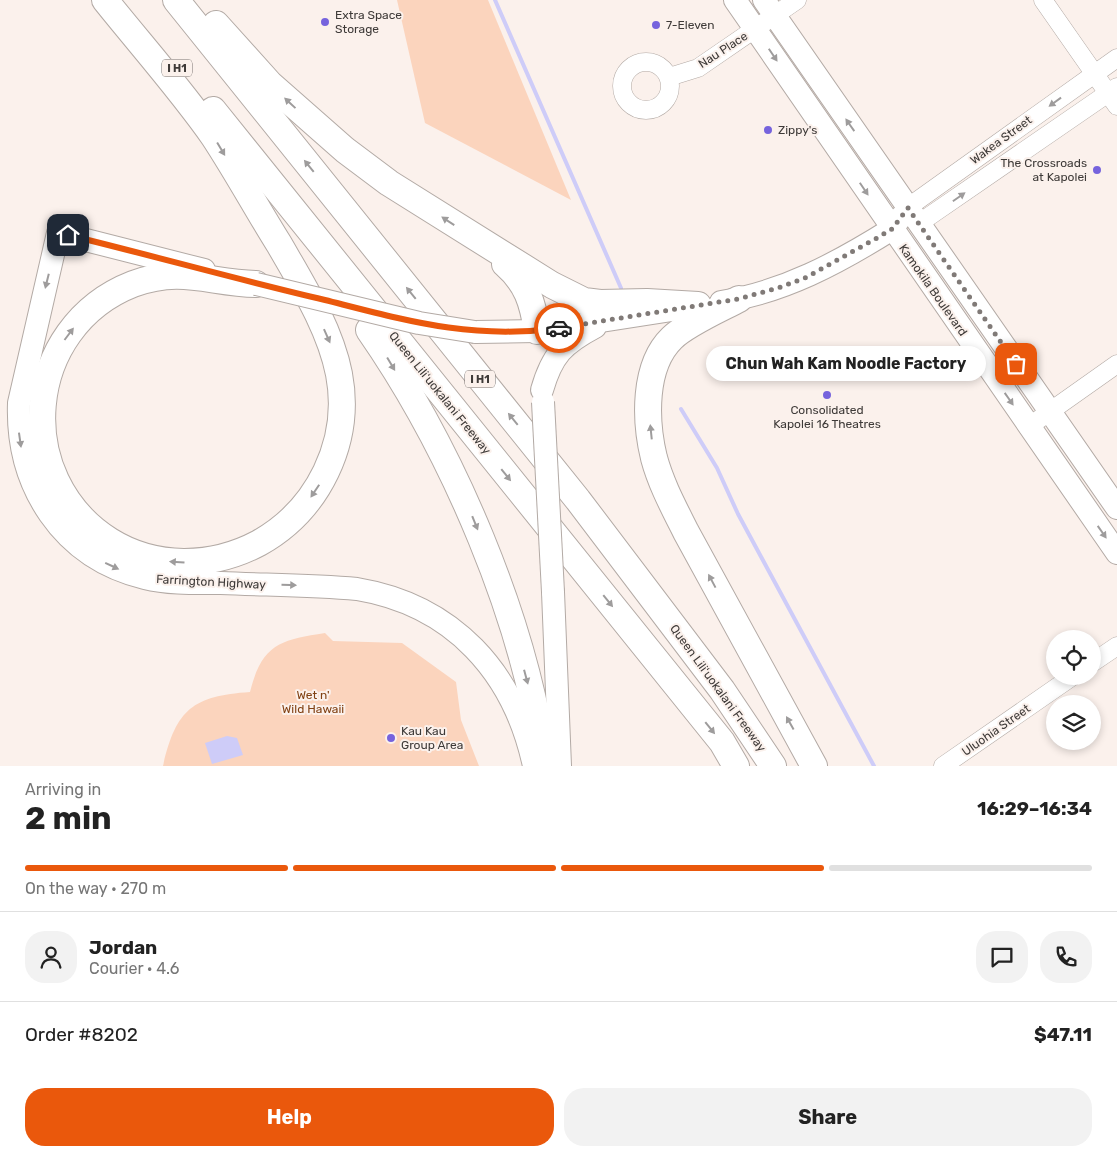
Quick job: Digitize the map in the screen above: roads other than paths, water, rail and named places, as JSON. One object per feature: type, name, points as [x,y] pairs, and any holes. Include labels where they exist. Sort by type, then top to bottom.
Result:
[{"type":"highway","points":[[105,0],[213,136],[297,275],[330,344],[342,391],[338,439],[328,469],[307,503],[282,528],[242,551],[210,560],[176,562],[143,556],[127,550],[98,533],[86,522],[64,496],[50,465],[42,432],[43,398],[47,377],[58,351],[67,336],[90,311],[103,301],[133,285],[165,276],[182,275],[199,275],[230,283],[256,284]]},
{"type":"highway","name":"Queen Liliʻuokalani Freeway","points":[[120,0],[234,136],[722,742],[736,766]]},
{"type":"highway","name":"Queen Liliʻuokalani Freeway","points":[[176,0],[578,500],[722,690],[773,766]]},
{"type":"highway","points":[[196,0],[270,84],[305,117],[389,184],[489,248],[516,275],[528,292],[534,306],[537,331]]},
{"type":"highway","points":[[234,136],[318,262],[386,354],[445,461],[472,516],[505,605],[531,696],[545,766]]},
{"type":"highway","points":[[489,248],[499,251],[552,285],[584,300],[600,304],[647,302],[698,305]]},
{"type":"highway","points":[[738,299],[674,336],[659,354],[650,382],[650,428],[654,457],[666,492],[686,532],[814,766]]},
{"type":"highway","points":[[578,500],[650,580],[793,766]]},
{"type":"main road","name":"Kamokila Boulevard","points":[[735,0],[1028,427],[1117,553]]},
{"type":"main road","name":"Kamokila Boulevard","points":[[769,8],[1117,508]]},
{"type":"main road","name":"Wakea Street","points":[[58,233],[256,284],[419,323],[476,332],[537,331],[606,322],[738,299],[805,278],[913,216]]},
{"type":"main road","name":"Farrington Highway","points":[[58,233],[21,386],[18,420],[22,455],[27,472],[42,503],[63,531],[101,561],[146,578],[178,582],[357,588],[383,593],[418,606],[450,625],[477,649],[500,681],[518,713],[534,766]]},
{"type":"main road","points":[[543,396],[548,372],[558,352],[579,336],[606,322]]},
{"type":"main road","points":[[537,331],[543,396],[554,592],[560,766]]},
{"type":"street","name":"Nau Place","points":[[669,77],[698,68],[756,30],[769,8],[797,0]]},
{"type":"street","points":[[1043,0],[1094,74],[1114,95]]},
{"type":"street","name":"Wakea Street","points":[[913,216],[1117,58]]},
{"type":"street","name":"Wakea Street","points":[[913,216],[1114,95]]},
{"type":"street","points":[[1028,427],[1117,364]]},
{"type":"street","points":[[1101,657],[1117,646]]},
{"type":"street","name":"Uluohia Street","points":[[944,766],[1060,685]]},
{"type":"water","points":[[227,736],[237,738],[243,755],[212,764],[205,743]]},
{"type":"waterway","points":[[495,0],[621,288]]},
{"type":"waterway","points":[[681,409],[717,468],[738,514],[874,766]]},
{"type":"place","name":"Extra Space Storage","points":[[325,22]]},
{"type":"place","name":"7-Eleven","points":[[656,25]]},
{"type":"place","name":"Zippy's","points":[[768,130]]},
{"type":"place","name":"The Crossroads at Kapolei","points":[[1097,170]]},
{"type":"place","name":"Chun Wah Kam Noodle Factory","points":[[1016,364]]},
{"type":"place","name":"Consolidated Kapolei 16 Theatres","points":[[827,395]]},
{"type":"place","name":"Kau Kau Group Area","points":[[391,738]]},
{"type":"park label","name":"Wet n' Wild Hawaii","points":[[313,702]]}]
